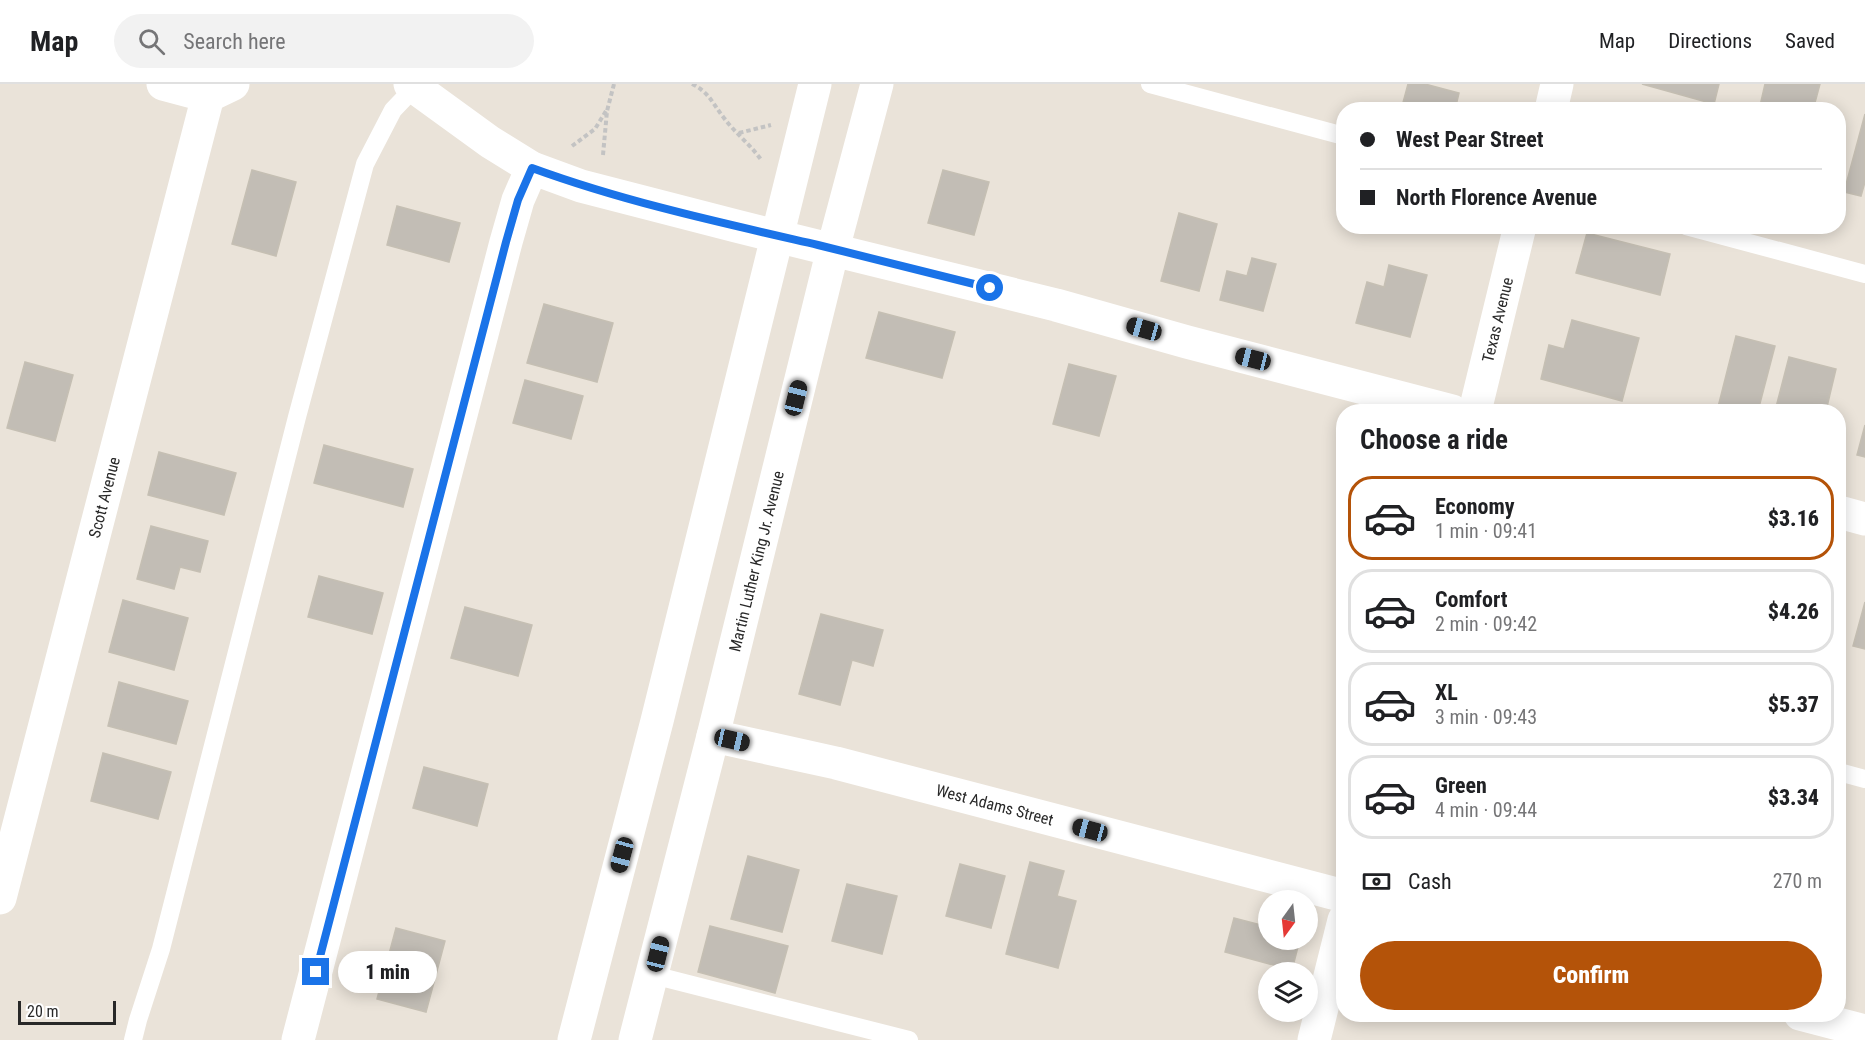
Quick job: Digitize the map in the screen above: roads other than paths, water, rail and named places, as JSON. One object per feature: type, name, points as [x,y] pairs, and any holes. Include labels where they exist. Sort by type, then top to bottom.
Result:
[{"type":"street","points":[[163,84],[221,90]]},
{"type":"street","points":[[574,1040],[657,722],[815,84]]},
{"type":"street","name":"Martin Luther King Jr. Avenue","points":[[635,1040],[713,736],[833,249],[877,84]]},
{"type":"street","points":[[1553,102],[1557,84]]},
{"type":"street","points":[[412,86],[490,142],[532,168],[581,186],[1056,305],[1187,342],[1425,404]]},
{"type":"street","name":"Scott Avenue","points":[[0,898],[221,90]]},
{"type":"street","points":[[298,1040],[506,242],[518,200],[532,168]]},
{"type":"street","name":"Texas Avenue","points":[[1477,404],[1519,234]]},
{"type":"street","points":[[1846,514],[1865,519]]},
{"type":"street","name":"West Adams Street","points":[[713,736],[836,763],[1336,894]]},
{"type":"street","points":[[1314,1040],[1336,952]]},
{"type":"street","points":[[1831,1022],[1865,1031]]},
{"type":"lane","points":[[1150,84],[1336,134]]},
{"type":"lane","points":[[133,1040],[162,949],[297,417],[365,164],[393,110],[412,86]]},
{"type":"lane","points":[[1716,234],[1865,274]]},
{"type":"lane","points":[[1846,774],[1865,779]]},
{"type":"lane","points":[[653,975],[909,1040]]}]
